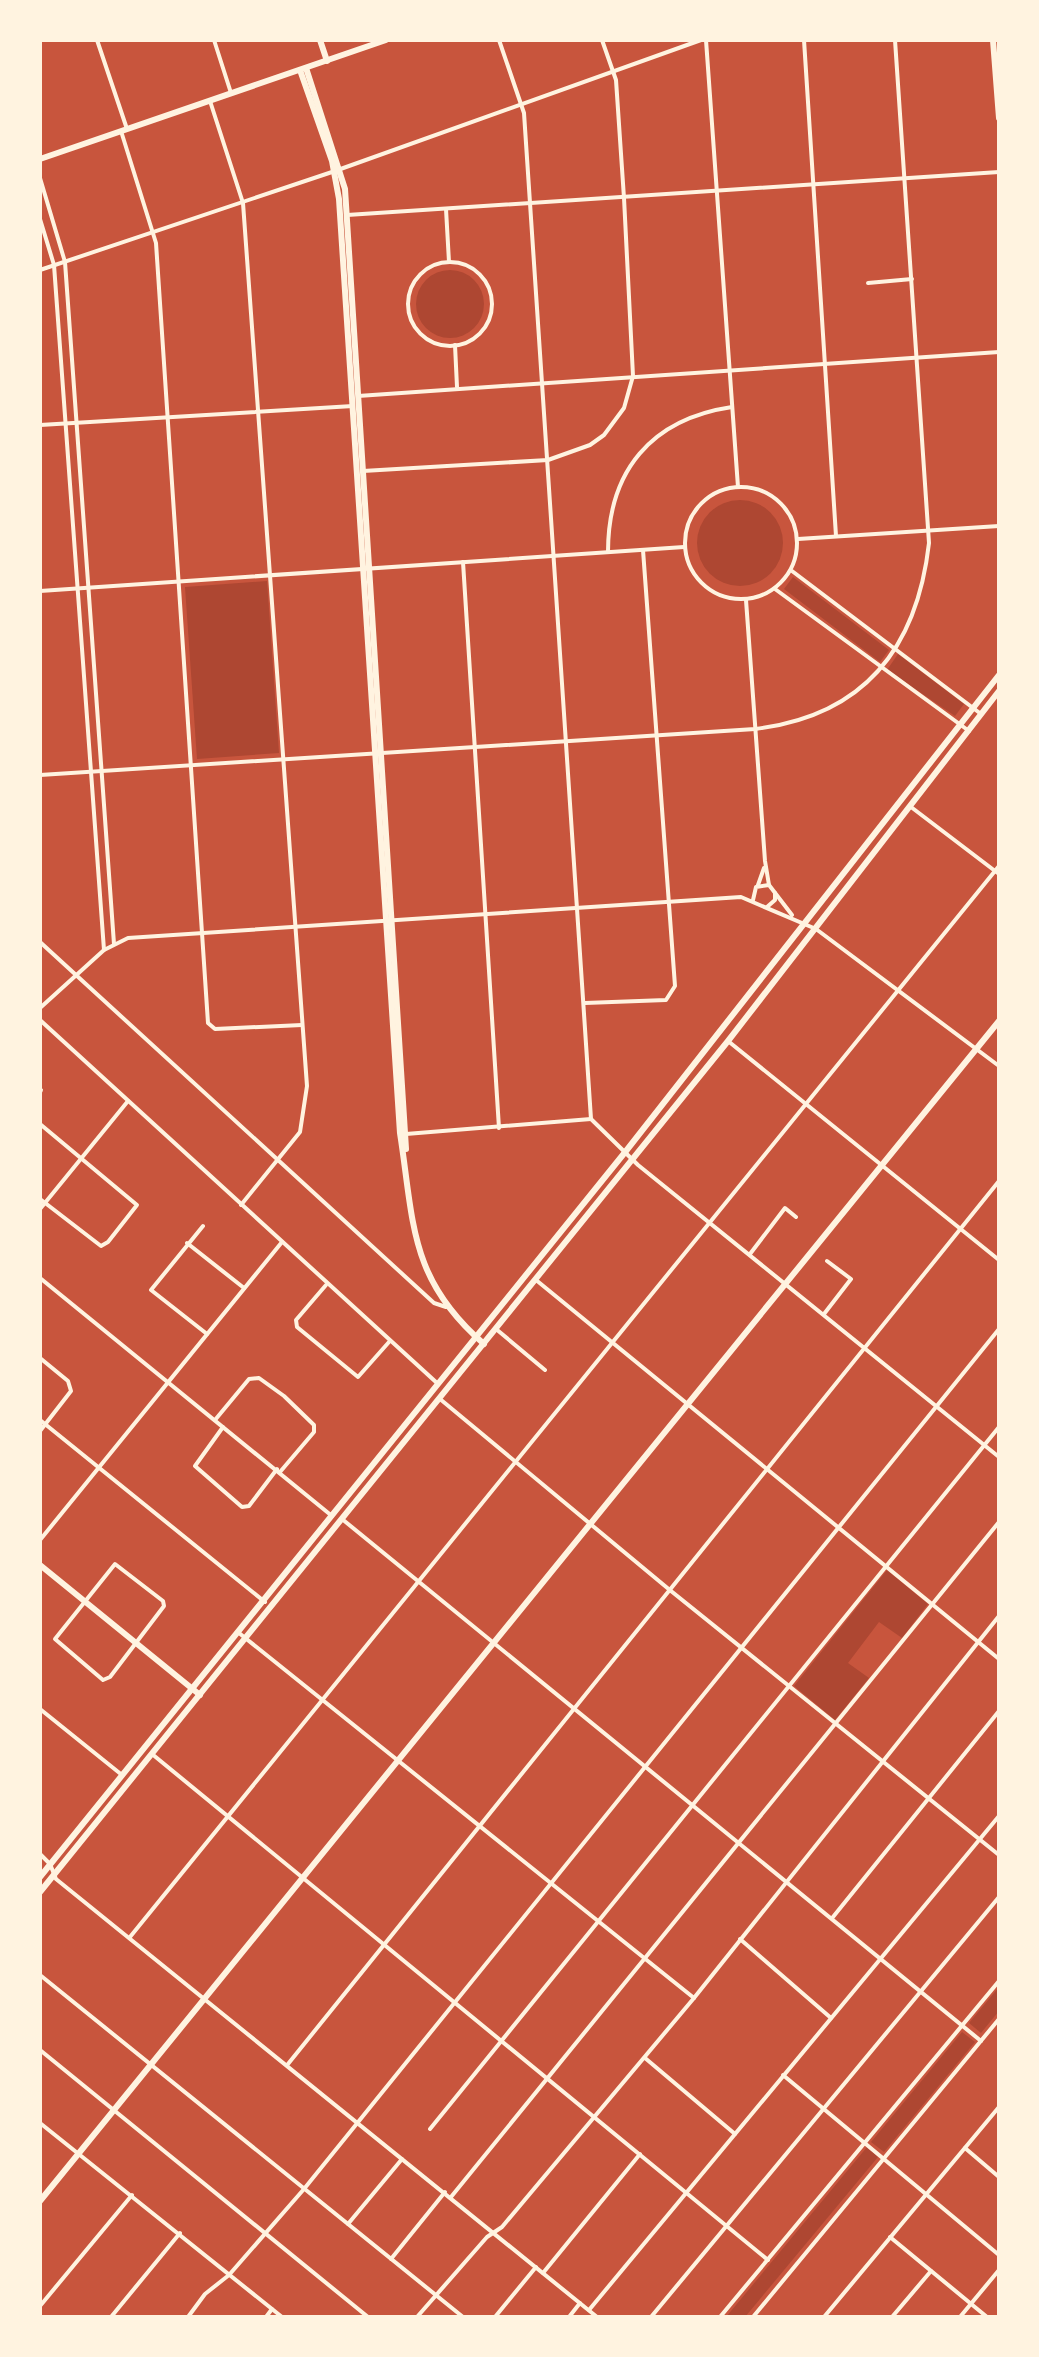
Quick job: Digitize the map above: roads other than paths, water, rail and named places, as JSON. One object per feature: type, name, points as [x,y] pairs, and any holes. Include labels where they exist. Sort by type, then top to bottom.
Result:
[{"type":"main road","points":[[320,40],[327,61]]},
{"type":"main road","points":[[40,159],[386,40]]},
{"type":"main road","points":[[993,40],[999,118]]},
{"type":"main road","points":[[303,69],[337,170],[343,215],[405,1164],[414,1237],[446,1307],[484,1344]]},
{"type":"main road","points":[[40,1877],[626,1151],[807,924],[999,675]]},
{"type":"main road","points":[[40,1892],[633,1160],[999,691]]},
{"type":"main road","points":[[40,2201],[784,1281],[999,1021]]},
{"type":"main road","points":[[40,1565],[200,1695]]},
{"type":"street","points":[[97,40],[154,232],[211,1027],[302,1025]]},
{"type":"street","points":[[214,40],[231,93]]},
{"type":"street","points":[[499,40],[522,105],[531,203],[591,1119],[633,1160],[709,1223],[999,1457]]},
{"type":"street","points":[[360,472],[548,460],[574,452],[604,435],[624,408],[633,376],[624,198],[614,73],[602,40]]},
{"type":"street","points":[[40,270],[243,203],[703,40],[718,192],[738,487]]},
{"type":"street","points":[[804,40],[836,536]]},
{"type":"street","points":[[40,775],[755,729],[801,719],[832,707],[880,668],[895,649],[918,604],[929,529],[895,40]]},
{"type":"street","points":[[210,101],[243,203],[261,412],[307,1086],[303,1120],[297,1138],[241,1205]]},
{"type":"street","points":[[343,215],[999,172]]},
{"type":"street","points":[[40,178],[65,262],[114,944]]},
{"type":"street","points":[[446,209],[449,262]]},
{"type":"street","points":[[40,219],[54,265],[104,950]]},
{"type":"street","points":[[449,262],[476,271],[488,286],[491,299],[489,318],[483,330],[473,339],[455,345],[427,339],[417,329],[409,309],[412,287],[419,275],[431,267],[449,262]]},
{"type":"street","points":[[868,283],[912,279]]},
{"type":"street","points":[[455,345],[457,387]]},
{"type":"street","points":[[355,396],[999,352]]},
{"type":"street","points":[[40,425],[356,406]]},
{"type":"street","points":[[608,552],[608,531],[617,490],[640,452],[680,422],[732,407]]},
{"type":"street","points":[[738,487],[750,487],[774,497],[791,516],[798,539],[791,570],[775,589],[746,600],[731,599],[705,587],[695,576],[684,547],[690,519],[698,507],[709,496],[738,487]]},
{"type":"street","points":[[798,539],[999,526]]},
{"type":"street","points":[[40,591],[684,547]]},
{"type":"street","points":[[585,1003],[666,1000],[675,986],[643,550]]},
{"type":"street","points":[[463,562],[499,1128]]},
{"type":"street","points":[[791,570],[981,714]]},
{"type":"street","points":[[775,589],[969,731]]},
{"type":"street","points":[[746,600],[765,861],[769,885],[794,917]]},
{"type":"street","points":[[130,1937],[898,990],[998,871],[911,807]]},
{"type":"street","points":[[753,900],[765,861]]},
{"type":"street","points":[[741,897],[756,887],[769,885]]},
{"type":"street","points":[[767,907],[773,903],[775,893]]},
{"type":"street","points":[[40,1008],[104,950],[128,938],[741,897],[794,917],[816,929],[999,1066]]},
{"type":"street","points":[[40,942],[277,1162],[434,1303],[446,1307]]},
{"type":"street","points":[[40,1020],[326,1285],[439,1384]]},
{"type":"street","points":[[728,1041],[999,1260]]},
{"type":"street","points":[[40,1209],[42,1201],[128,1101]]},
{"type":"street","points":[[403,1134],[591,1119]]},
{"type":"street","points":[[40,1124],[137,1205],[108,1242],[101,1246],[42,1201]]},
{"type":"street","points":[[288,2064],[867,1349],[999,1181]]},
{"type":"street","points":[[750,1254],[785,1208],[796,1217]]},
{"type":"street","points":[[203,1226],[151,1290],[207,1334]]},
{"type":"street","points":[[40,1540],[282,1242]]},
{"type":"street","points":[[187,1243],[244,1288]]},
{"type":"street","points":[[824,1314],[851,1279],[827,1261]]},
{"type":"street","points":[[40,1278],[332,1516]]},
{"type":"street","points":[[536,1280],[999,1659]]},
{"type":"street","points":[[326,1285],[296,1320],[297,1327],[358,1377],[389,1342]]},
{"type":"street","points":[[496,1329],[545,1370]]},
{"type":"street","points":[[188,2317],[209,2289],[229,2275],[304,2189],[999,1329]]},
{"type":"street","points":[[40,1358],[71,1386],[71,1391],[40,1431]]},
{"type":"street","points":[[215,1420],[249,1379],[259,1378],[284,1396],[314,1425],[314,1432],[249,1506],[242,1507],[195,1466],[223,1427]]},
{"type":"street","points":[[440,1399],[671,1591],[999,1855]]},
{"type":"street","points":[[40,1420],[265,1602]]},
{"type":"street","points":[[430,2129],[999,1427]]},
{"type":"street","points":[[342,1519],[981,2041]]},
{"type":"street","points":[[451,2197],[999,1522]]},
{"type":"street","points":[[115,1564],[163,1601],[164,1606],[110,1677],[100,1679],[55,1639],[83,1601],[115,1564]]},
{"type":"street","points":[[417,2317],[595,2118],[999,1616]]},
{"type":"street","points":[[239,1633],[694,1998]]},
{"type":"street","points":[[40,1709],[123,1776]]},
{"type":"street","points":[[833,1917],[999,1711]]},
{"type":"street","points":[[152,1754],[768,2260]]},
{"type":"street","points":[[589,2310],[999,1816]]},
{"type":"street","points":[[40,1854],[50,1864],[53,1876],[597,2317]]},
{"type":"street","points":[[651,2317],[999,1897]]},
{"type":"street","points":[[740,1939],[831,2018]]},
{"type":"street","points":[[41,1979],[152,2064],[463,2317]]},
{"type":"street","points":[[720,2317],[999,1981]]},
{"type":"street","points":[[755,2316],[999,2019]]},
{"type":"street","points":[[40,2050],[368,2317]]},
{"type":"street","points":[[644,2058],[735,2134]]},
{"type":"street","points":[[783,2075],[999,2255]]},
{"type":"street","points":[[824,2317],[999,2107]]},
{"type":"street","points":[[41,2125],[282,2317]]},
{"type":"street","points":[[965,2148],[999,2177]]},
{"type":"street","points":[[543,2273],[640,2154]]},
{"type":"street","points":[[348,2224],[402,2159]]},
{"type":"street","points":[[391,2259],[445,2192]]},
{"type":"street","points":[[40,2306],[132,2195]]},
{"type":"street","points":[[111,2317],[180,2233]]},
{"type":"street","points":[[890,2237],[987,2317]]},
{"type":"street","points":[[495,2317],[536,2267]]},
{"type":"street","points":[[960,2317],[999,2270]]},
{"type":"street","points":[[892,2317],[931,2271]]},
{"type":"street","points":[[569,2317],[580,2303]]},
{"type":"street","points":[[266,2317],[272,2309]]}]
